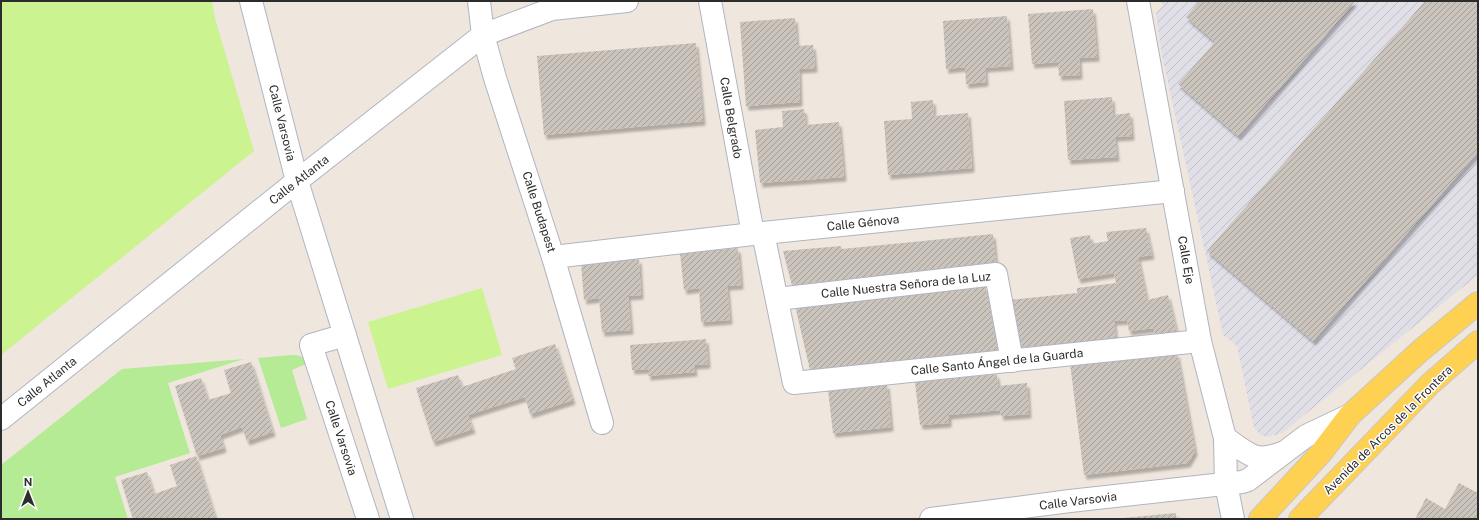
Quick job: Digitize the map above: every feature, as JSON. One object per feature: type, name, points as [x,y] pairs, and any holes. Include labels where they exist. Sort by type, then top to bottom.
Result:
[{"type":"main road","points":[[1260,519],[1321,453],[1350,415],[1420,351],[1478,303]]},
{"type":"main road","name":"Avenida de Arcos de la Frontera","points":[[1300,519],[1430,384],[1478,342]]},
{"type":"street","name":"Calle Varsovia","points":[[250,1],[297,181],[402,519]]},
{"type":"street","name":"Calle Budapest","points":[[479,1],[483,35],[495,78],[553,257],[602,423]]},
{"type":"street","name":"Calle Atlanta","points":[[1,419],[297,181],[483,35],[552,9],[584,3],[627,1]]},
{"type":"street","name":"Calle Belgrado","points":[[710,1],[758,234],[777,299],[794,383]]},
{"type":"street","name":"Calle Eje","points":[[1138,1],[1200,341],[1225,438],[1226,484],[1233,519]]},
{"type":"street","name":"Calle Génova","points":[[553,257],[1173,191]]},
{"type":"street","name":"Calle Nuestra Señora de la Luz","points":[[777,299],[996,274],[1012,361]]},
{"type":"street","name":"Calle Varsovia","points":[[345,335],[311,345],[368,519]]},
{"type":"street","name":"Calle Santo Ángel de la Guarda","points":[[794,383],[1200,341]]},
{"type":"street","points":[[1226,484],[1248,480],[1306,436],[1350,415]]},
{"type":"street","points":[[1225,438],[1255,457],[1263,459],[1285,452]]},
{"type":"street","name":"Calle Varsovia","points":[[930,519],[1024,513],[1070,501],[1226,484]]},
{"type":"shaded area","points":[[1159,1],[1478,1],[1478,275],[1282,433],[1268,437],[1260,435],[1254,428],[1237,346],[1223,335],[1161,50],[1156,13],[1164,5]]},
{"type":"green space","points":[[1,1],[212,1],[215,18],[254,151],[1,355]]},
{"type":"green space","points":[[482,288],[502,355],[388,389],[368,322]]},
{"type":"green space","points":[[291,355],[301,356],[308,363],[292,370],[307,419],[281,428],[258,358]]},
{"type":"green space","points":[[244,359],[168,383],[190,453],[115,477],[128,519],[1,519],[1,465],[122,369]]},
{"type":"building","points":[[1199,1],[1355,1],[1238,136],[1178,84],[1215,42],[1186,17]]},
{"type":"building","points":[[1425,1],[1478,1],[1478,152],[1313,341],[1207,251]]},
{"type":"building","points":[[1093,9],[1097,57],[1079,58],[1080,75],[1059,76],[1058,62],[1032,64],[1028,14]]},
{"type":"building","points":[[1007,16],[1011,66],[985,68],[986,82],[966,84],[965,67],[946,69],[943,21]]},
{"type":"building","points":[[795,18],[797,46],[813,45],[815,68],[799,69],[800,102],[746,106],[740,22]]},
{"type":"building","points":[[696,43],[703,121],[544,135],[537,56]]},
{"type":"building","points":[[1112,97],[1113,115],[1130,113],[1132,136],[1115,137],[1117,157],[1068,160],[1064,101]]},
{"type":"building","points":[[933,100],[934,116],[968,113],[972,168],[888,175],[884,121],[912,119],[911,102]]},
{"type":"building","points":[[804,109],[806,125],[839,122],[844,177],[760,183],[755,130],[783,127],[782,111]]},
{"type":"building","points":[[1146,228],[1152,255],[1138,257],[1147,300],[1168,295],[1178,337],[1156,338],[1154,328],[1129,331],[1127,320],[1114,321],[1116,341],[1018,351],[1009,300],[1077,293],[1077,288],[1116,283],[1114,273],[1078,279],[1070,238],[1090,235],[1091,244],[1108,241],[1106,232]]},
{"type":"building","points":[[993,234],[996,265],[792,285],[783,251],[841,246],[842,249]]},
{"type":"building","points":[[738,248],[741,285],[727,286],[730,320],[701,322],[699,288],[684,290],[680,253]]},
{"type":"building","points":[[639,259],[641,295],[628,296],[631,330],[602,332],[599,298],[584,300],[581,263]]},
{"type":"building","points":[[985,285],[999,350],[810,370],[795,305]]},
{"type":"building","points":[[706,339],[708,364],[694,365],[695,372],[648,376],[648,369],[632,370],[630,345]]},
{"type":"building","points":[[555,344],[573,400],[530,414],[525,397],[468,415],[473,429],[433,442],[416,388],[458,375],[462,387],[516,369],[512,358]]},
{"type":"building","points":[[1177,353],[1195,451],[1188,463],[1084,475],[1070,363]]},
{"type":"building","points":[[251,362],[273,432],[247,441],[242,427],[220,435],[224,448],[197,456],[175,386],[201,378],[208,400],[231,393],[224,370]]},
{"type":"building","points":[[997,374],[998,386],[1027,383],[1029,414],[1001,416],[1000,410],[949,415],[949,423],[920,425],[915,382]]},
{"type":"building","points":[[887,384],[891,427],[833,433],[828,390]]},
{"type":"building","points":[[196,456],[216,519],[133,519],[121,480],[147,472],[154,494],[177,486],[170,465]]},
{"type":"building","points":[[1459,483],[1478,493],[1477,519],[1415,519],[1426,498],[1445,509]]},
{"type":"building","points":[[1176,513],[1176,519],[1123,519],[1123,518]]}]
